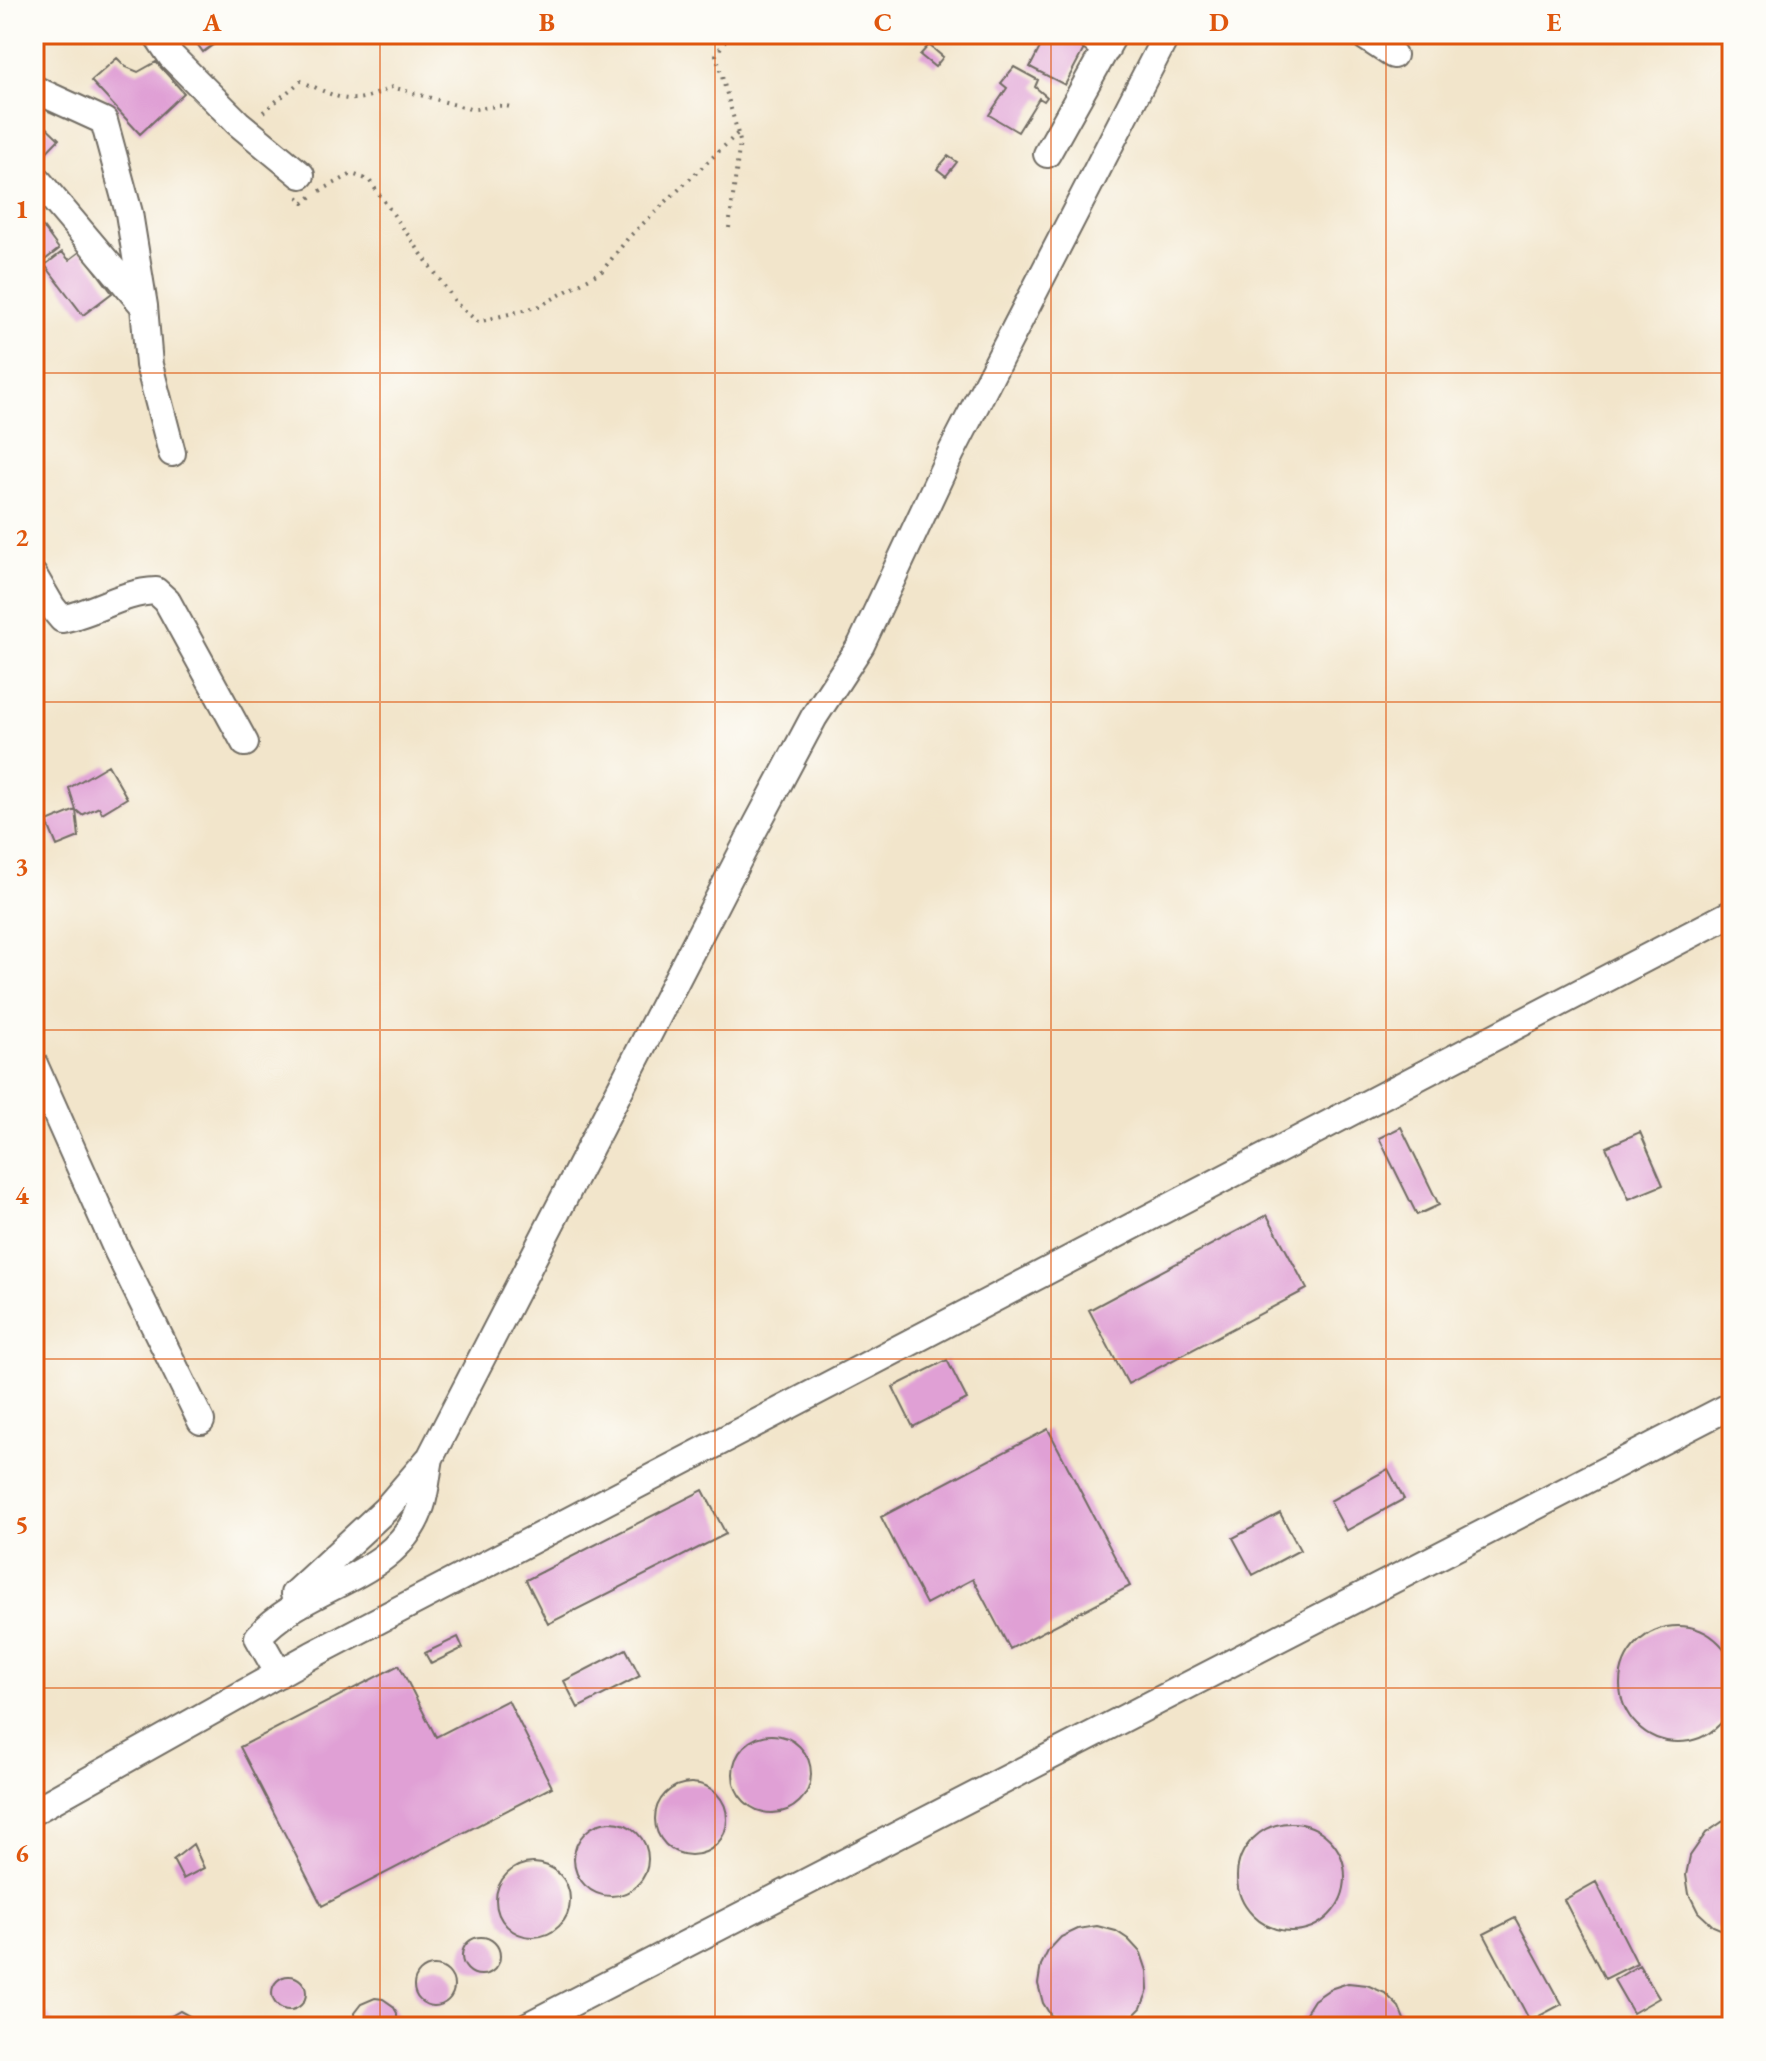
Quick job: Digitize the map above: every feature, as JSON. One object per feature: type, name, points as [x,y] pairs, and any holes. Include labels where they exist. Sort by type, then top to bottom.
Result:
[{"type":"street","points":[[156,34],[171,56],[238,123],[301,175]]},
{"type":"street","points":[[279,1674],[258,1637],[272,1621],[310,1596],[382,1560],[406,1538],[421,1506],[430,1458],[749,839],[814,717],[861,645],[951,453],[1167,34]]},
{"type":"street","points":[[1361,34],[1393,55]]},
{"type":"street","points":[[1047,154],[1103,39]]},
{"type":"street","points":[[34,89],[104,121],[129,213],[144,306],[149,365],[172,453]]},
{"type":"street","points":[[34,176],[144,306]]},
{"type":"street","points":[[34,576],[62,619],[83,615],[140,591],[156,591],[167,601],[245,743]]},
{"type":"street","points":[[34,1811],[279,1674],[1732,913]]},
{"type":"street","points":[[34,1064],[117,1250],[201,1421]]},
{"type":"street","points":[[525,2027],[1732,1405]]},
{"type":"path","points":[[729,34],[716,55],[740,141],[729,228]]},
{"type":"path","points":[[238,123],[269,109],[301,81],[346,101],[365,99],[392,87],[470,109],[480,110],[502,104],[513,108]]},
{"type":"path","points":[[301,175],[289,188],[304,203],[317,192],[352,174],[369,180],[457,304],[478,322],[540,306],[602,271],[629,237],[738,133]]},
{"type":"building","points":[[190,34],[228,34],[203,52]]},
{"type":"building","points":[[1047,34],[1064,34],[1086,45],[1065,85],[1030,67]]},
{"type":"building","points":[[929,45],[943,57],[935,67],[920,55]]},
{"type":"building","points":[[117,58],[126,67],[138,72],[156,62],[184,93],[140,134],[91,81]]},
{"type":"building","points":[[1014,67],[1038,80],[1035,87],[1047,97],[1044,101],[1039,98],[1018,132],[989,115],[1007,88],[1001,83]]},
{"type":"building","points":[[38,119],[59,139],[34,165],[34,123]]},
{"type":"building","points":[[948,156],[957,162],[946,176],[937,169]]},
{"type":"building","points":[[34,215],[59,249],[37,266],[34,262]]},
{"type":"building","points":[[81,251],[112,293],[83,315],[45,265],[62,252],[69,260]]},
{"type":"building","points":[[108,765],[127,798],[102,813],[99,807],[82,815],[76,810],[69,788]]},
{"type":"building","points":[[76,810],[79,837],[57,846],[47,822]]},
{"type":"building","points":[[1401,1127],[1439,1205],[1417,1215],[1379,1138]]},
{"type":"building","points":[[1640,1132],[1663,1185],[1629,1199],[1606,1147]]},
{"type":"building","points":[[1267,1215],[1307,1289],[1128,1384],[1089,1310]]},
{"type":"building","points":[[947,1360],[967,1399],[913,1427],[893,1387]]},
{"type":"building","points":[[1048,1429],[1130,1586],[1010,1649],[973,1579],[926,1604],[881,1517]]},
{"type":"building","points":[[1388,1469],[1404,1499],[1346,1531],[1330,1501]]},
{"type":"building","points":[[703,1490],[726,1534],[548,1624],[526,1580]]},
{"type":"building","points":[[1280,1513],[1300,1550],[1253,1575],[1233,1538]]},
{"type":"building","points":[[1678,1626],[1700,1630],[1719,1643],[1732,1662],[1736,1684],[1732,1706],[1719,1725],[1700,1738],[1678,1742],[1656,1738],[1637,1725],[1624,1706],[1620,1684],[1624,1662],[1637,1643],[1656,1630]]},
{"type":"building","points":[[458,1637],[463,1648],[431,1664],[425,1653]]},
{"type":"building","points":[[626,1649],[640,1676],[578,1708],[564,1681]]},
{"type":"building","points":[[399,1665],[436,1737],[508,1700],[552,1787],[322,1906],[240,1747]]},
{"type":"building","points":[[772,1735],[787,1738],[804,1752],[811,1774],[808,1789],[794,1806],[772,1813],[757,1810],[740,1796],[733,1774],[736,1759],[750,1742]]},
{"type":"building","points":[[698,1783],[717,1793],[725,1805],[725,1833],[717,1845],[705,1853],[684,1855],[665,1845],[657,1833],[655,1812],[665,1793],[677,1785]]},
{"type":"building","points":[[1732,1820],[1732,1934],[1713,1926],[1698,1912],[1689,1894],[1686,1875],[1690,1856],[1706,1833],[1722,1822]]},
{"type":"building","points":[[611,1822],[625,1825],[637,1833],[645,1845],[648,1859],[645,1873],[637,1885],[625,1893],[611,1896],[597,1893],[585,1885],[577,1873],[574,1859],[577,1845],[585,1833],[597,1825]]},
{"type":"building","points":[[1291,1823],[1312,1827],[1330,1838],[1341,1856],[1345,1877],[1341,1898],[1330,1916],[1312,1927],[1291,1931],[1270,1927],[1252,1916],[1241,1898],[1237,1877],[1241,1856],[1252,1838],[1270,1827]]},
{"type":"building","points":[[193,1844],[204,1868],[183,1879],[173,1860]]},
{"type":"building","points":[[533,1863],[547,1866],[559,1874],[567,1886],[570,1900],[567,1914],[559,1926],[547,1934],[533,1937],[519,1934],[507,1926],[499,1914],[496,1900],[499,1886],[507,1874],[519,1866]]},
{"type":"building","points":[[1596,1882],[1637,1963],[1605,1979],[1564,1900]]},
{"type":"building","points":[[1515,1918],[1562,2004],[1530,2021],[1484,1934]]},
{"type":"building","points":[[1097,1926],[1116,1931],[1141,1953],[1147,1971],[1148,1990],[1141,2008],[1122,2027],[1064,2027],[1053,2019],[1043,2003],[1038,1984],[1041,1965],[1048,1951],[1061,1937],[1078,1929]]},
{"type":"building","points":[[481,1937],[495,1942],[500,1956],[495,1970],[481,1975],[467,1970],[462,1956],[467,1942]]},
{"type":"building","points":[[1639,1965],[1659,1998],[1633,2013],[1614,1980]]},
{"type":"building","points":[[434,1966],[448,1972],[454,1986],[448,2000],[434,2006],[420,2000],[414,1986],[420,1972]]},
{"type":"building","points":[[289,1976],[301,1981],[306,1993],[301,2005],[289,2010],[277,2005],[272,1993],[277,1981]]},
{"type":"building","points":[[1348,1983],[1367,1985],[1385,1993],[1399,2007],[1407,2027],[1300,2027],[1314,2000],[1330,1989]]},
{"type":"building","points":[[375,1998],[393,2006],[397,2013],[397,2027],[355,2027],[354,2013],[361,2004]]},
{"type":"building","points":[[180,2011],[191,2017],[193,2027],[166,2027],[168,2018]]},
{"type":"building","points":[[48,2014],[55,2027],[34,2027],[34,2022]]}]
